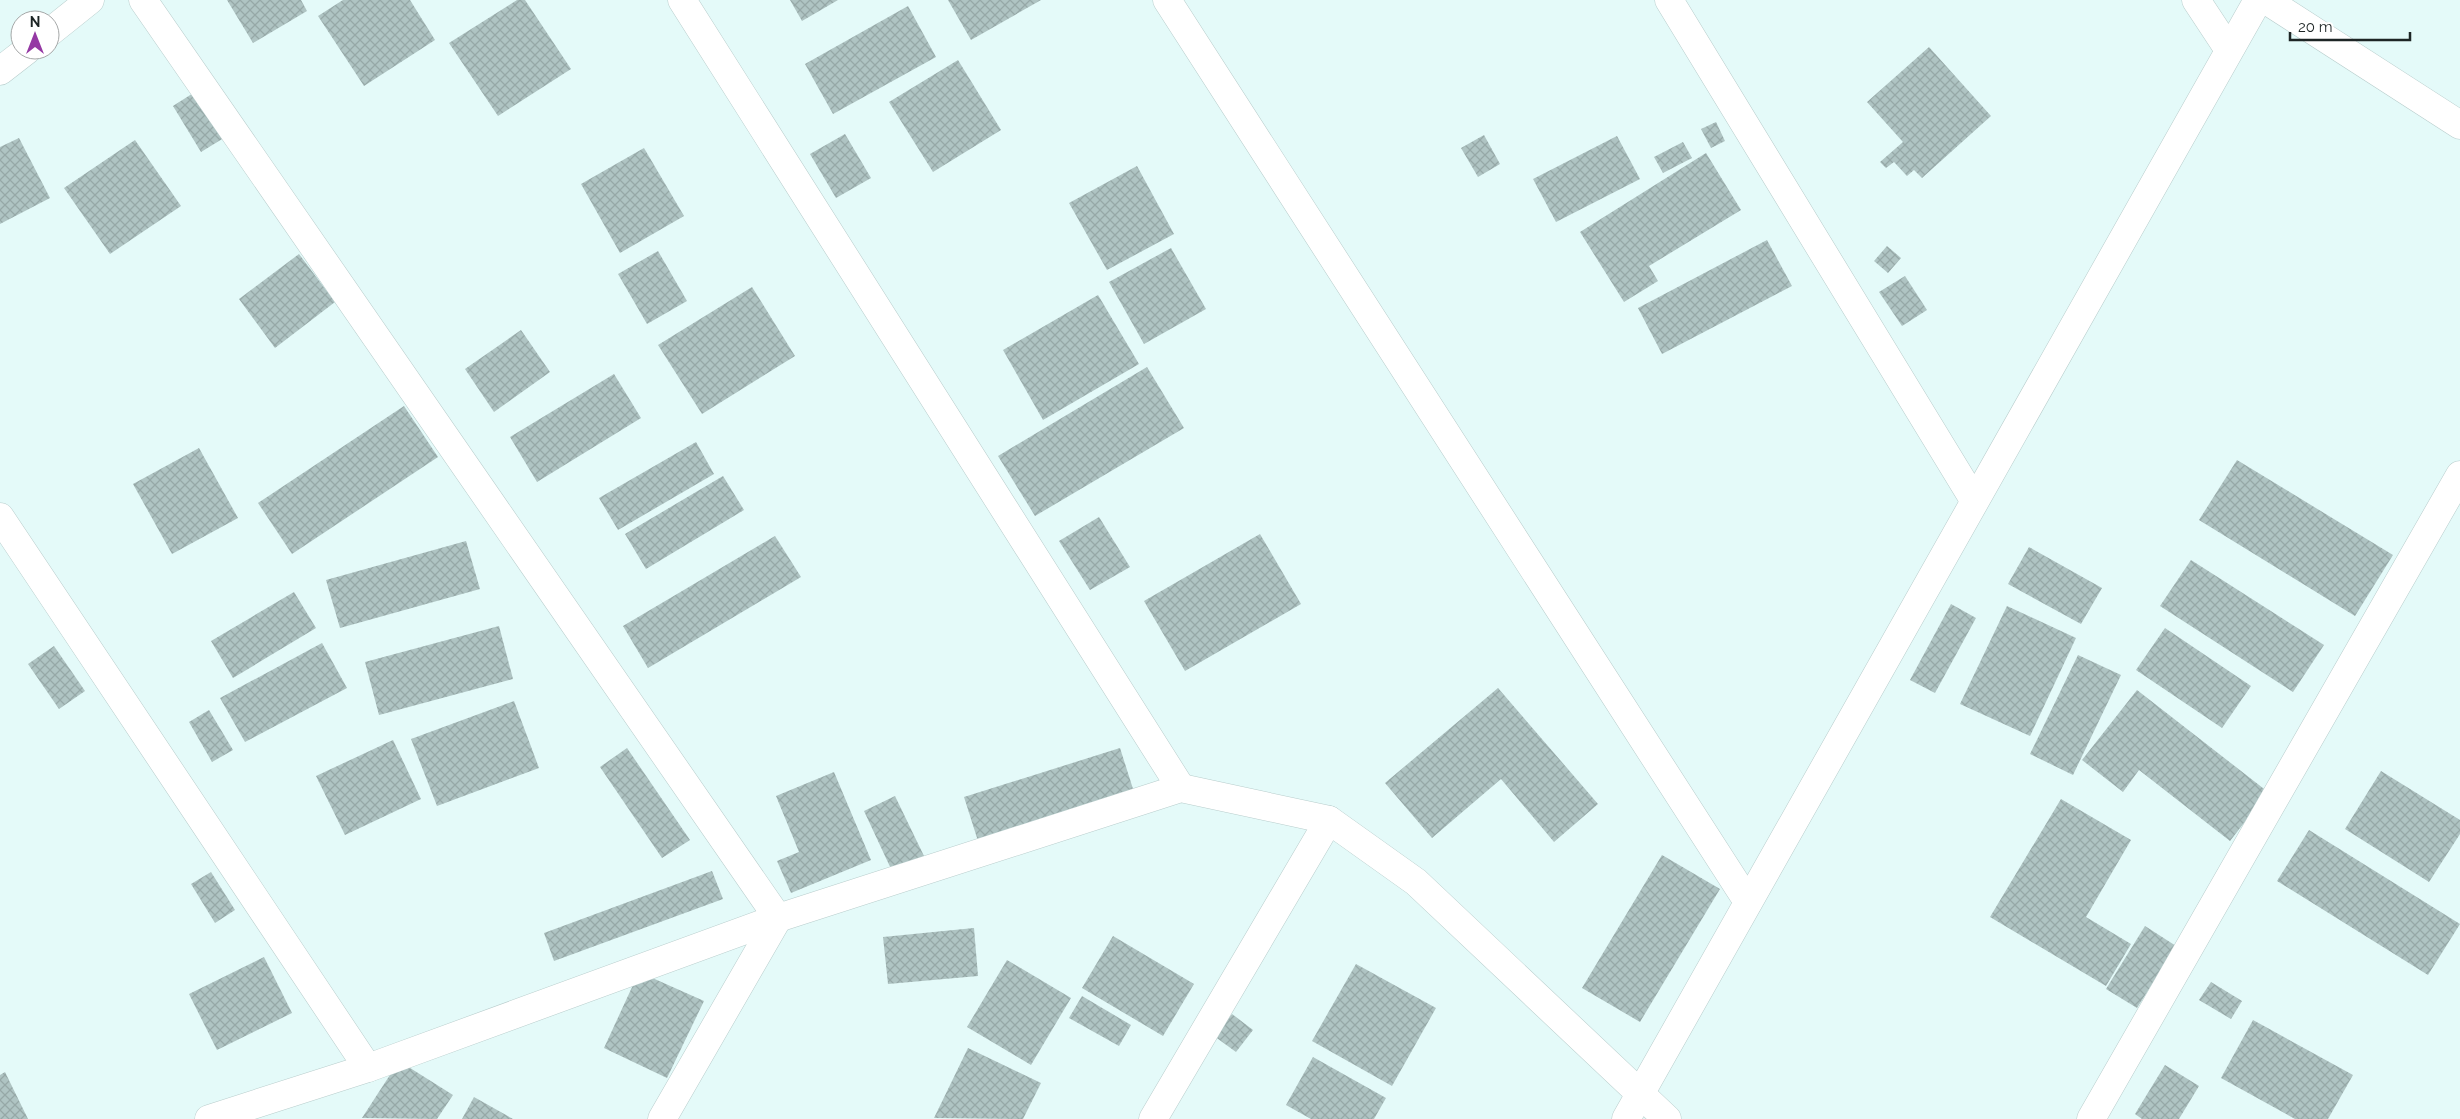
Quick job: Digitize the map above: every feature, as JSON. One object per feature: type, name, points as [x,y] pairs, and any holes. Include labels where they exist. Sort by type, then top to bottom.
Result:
[{"type":"street","points":[[60,24],[90,0]]},
{"type":"street","points":[[143,0],[778,918]]},
{"type":"street","points":[[682,0],[1181,788]]},
{"type":"street","points":[[1167,0],[1748,902]]},
{"type":"street","points":[[1669,0],[1974,500]]},
{"type":"street","points":[[2196,0],[2230,50]]},
{"type":"street","points":[[1626,1119],[2258,0]]},
{"type":"street","points":[[2266,0],[2460,125]]},
{"type":"street","points":[[0,71],[14,60]]},
{"type":"street","points":[[2091,1119],[2460,475]]},
{"type":"street","points":[[0,517],[368,1068]]},
{"type":"street","points":[[209,1119],[368,1068],[778,918],[1181,788],[1330,820],[1416,882],[1667,1119]]},
{"type":"street","points":[[1154,1119],[1330,820]]},
{"type":"street","points":[[662,1119],[778,918]]},
{"type":"building","points":[[227,0],[301,0],[307,11],[253,43]]},
{"type":"building","points":[[343,0],[410,0],[435,40],[364,86],[318,16]]},
{"type":"building","points":[[517,0],[525,0],[571,69],[498,116],[449,43]]},
{"type":"building","points":[[790,0],[838,0],[802,21]]},
{"type":"building","points":[[948,0],[1041,0],[971,40]]},
{"type":"building","points":[[908,6],[936,57],[833,114],[805,64]]},
{"type":"building","points":[[1929,47],[1991,116],[1922,178],[1914,170],[1907,176],[1894,162],[1886,168],[1880,162],[1903,142],[1867,102]]},
{"type":"building","points":[[958,60],[1001,130],[933,172],[889,102]]},
{"type":"building","points":[[198,90],[227,136],[201,152],[173,106]]},
{"type":"building","points":[[1716,122],[1725,141],[1711,148],[1701,129]]},
{"type":"building","points":[[845,134],[871,178],[836,198],[810,154]]},
{"type":"building","points":[[1484,135],[1500,164],[1478,177],[1461,148]]},
{"type":"building","points":[[1617,136],[1640,179],[1556,222],[1533,179]]},
{"type":"building","points":[[19,138],[50,198],[0,224],[0,147]]},
{"type":"building","points":[[135,140],[181,206],[110,254],[64,188]]},
{"type":"building","points":[[1683,142],[1692,158],[1663,173],[1654,157]]},
{"type":"building","points":[[644,148],[684,216],[620,253],[581,184]]},
{"type":"building","points":[[1706,153],[1741,210],[1649,266],[1658,281],[1624,302],[1580,232]]},
{"type":"building","points":[[1137,166],[1174,234],[1107,270],[1069,203]]},
{"type":"building","points":[[1767,240],[1792,286],[1662,354],[1638,308]]},
{"type":"building","points":[[1887,246],[1901,258],[1888,273],[1874,261]]},
{"type":"building","points":[[1171,248],[1206,309],[1144,344],[1109,282]]},
{"type":"building","points":[[658,251],[687,301],[647,324],[618,274]]},
{"type":"building","points":[[299,254],[335,302],[275,348],[239,299]]},
{"type":"building","points":[[1905,276],[1927,310],[1902,326],[1879,292]]},
{"type":"building","points":[[752,287],[795,356],[702,414],[658,345]]},
{"type":"building","points":[[1098,295],[1139,364],[1043,420],[1003,350]]},
{"type":"building","points":[[521,330],[550,372],[494,412],[465,369]]},
{"type":"building","points":[[1147,367],[1184,428],[1035,516],[998,456]]},
{"type":"building","points":[[614,374],[641,418],[537,482],[510,437]]},
{"type":"building","points":[[404,406],[438,457],[292,554],[258,503]]},
{"type":"building","points":[[696,442],[714,474],[618,530],[599,498]]},
{"type":"building","points":[[199,448],[238,518],[172,554],[133,484]]},
{"type":"building","points":[[2237,460],[2393,555],[2355,616],[2199,520]]},
{"type":"building","points":[[723,476],[744,510],[646,569],[625,534]]},
{"type":"building","points":[[1099,517],[1130,567],[1090,590],[1059,541]]},
{"type":"building","points":[[1260,534],[1301,604],[1185,671],[1144,601]]},
{"type":"building","points":[[775,536],[801,577],[648,668],[623,626]]},
{"type":"building","points":[[466,541],[480,589],[340,628],[326,580]]},
{"type":"building","points":[[2029,547],[2102,588],[2081,624],[2008,584]]},
{"type":"building","points":[[2191,560],[2324,645],[2293,692],[2160,606]]},
{"type":"building","points":[[294,592],[316,628],[233,678],[211,641]]},
{"type":"building","points":[[1951,604],[1976,618],[1935,693],[1910,680]]},
{"type":"building","points":[[2007,606],[2076,638],[2030,736],[1960,704]]},
{"type":"building","points":[[499,626],[513,679],[379,715],[365,662]]},
{"type":"building","points":[[2165,628],[2251,686],[2222,728],[2136,670]]},
{"type":"building","points":[[322,643],[347,688],[245,742],[220,698]]},
{"type":"building","points":[[54,646],[85,691],[59,709],[28,664]]},
{"type":"building","points":[[2078,655],[2121,675],[2073,775],[2030,754]]},
{"type":"building","points":[[1498,688],[1598,804],[1554,842],[1501,779],[1432,838],[1385,783]]},
{"type":"building","points":[[2137,690],[2268,792],[2230,841],[2139,770],[2123,792],[2082,760]]},
{"type":"building","points":[[514,701],[539,768],[437,806],[411,739]]},
{"type":"building","points":[[209,710],[233,750],[212,762],[189,722]]},
{"type":"building","points":[[393,740],[421,799],[345,835],[316,776]]},
{"type":"building","points":[[627,748],[690,840],[662,858],[600,767]]},
{"type":"building","points":[[1120,748],[1134,792],[978,841],[964,797]]},
{"type":"building","points":[[2381,771],[2460,820],[2460,834],[2429,882],[2345,829]]},
{"type":"building","points":[[834,772],[871,860],[791,893],[777,861],[799,852],[776,796]]},
{"type":"building","points":[[895,796],[924,856],[892,871],[864,811]]},
{"type":"building","points":[[2061,799],[2131,840],[2086,917],[2131,944],[2106,986],[1990,917]]},
{"type":"building","points":[[2309,830],[2460,924],[2428,975],[2277,881]]},
{"type":"building","points":[[1662,855],[1720,889],[1640,1022],[1582,988]]},
{"type":"building","points":[[712,871],[723,899],[554,961],[544,933]]},
{"type":"building","points":[[211,872],[235,910],[215,923],[191,884]]},
{"type":"building","points":[[2145,926],[2176,946],[2137,1008],[2106,989]]},
{"type":"building","points":[[974,928],[978,976],[888,984],[883,937]]},
{"type":"building","points":[[1113,936],[1194,984],[1163,1036],[1082,988]]},
{"type":"building","points":[[264,957],[292,1013],[217,1050],[189,994]]},
{"type":"building","points":[[1007,960],[1071,998],[1031,1065],[967,1027]]},
{"type":"building","points":[[1356,964],[1436,1008],[1392,1086],[1312,1041]]},
{"type":"building","points":[[639,972],[704,1001],[667,1078],[604,1048]]},
{"type":"building","points":[[2211,982],[2242,1001],[2231,1019],[2199,1000]]},
{"type":"building","points":[[1082,996],[1131,1025],[1119,1046],[1069,1018]]},
{"type":"building","points":[[1232,1014],[1253,1030],[1236,1052],[1214,1036]]},
{"type":"building","points":[[2253,1020],[2353,1075],[2328,1119],[2295,1119],[2221,1078]]},
{"type":"building","points":[[968,1048],[1041,1083],[1023,1119],[934,1118]]},
{"type":"building","points":[[1313,1057],[1386,1098],[1374,1119],[1311,1119],[1286,1105]]},
{"type":"building","points":[[399,1061],[453,1095],[437,1119],[362,1118]]},
{"type":"building","points":[[2165,1065],[2199,1086],[2179,1119],[2142,1119],[2135,1114]]},
{"type":"building","points":[[5,1072],[28,1119],[0,1119],[0,1075]]},
{"type":"building","points":[[474,1097],[513,1119],[462,1119]]}]
